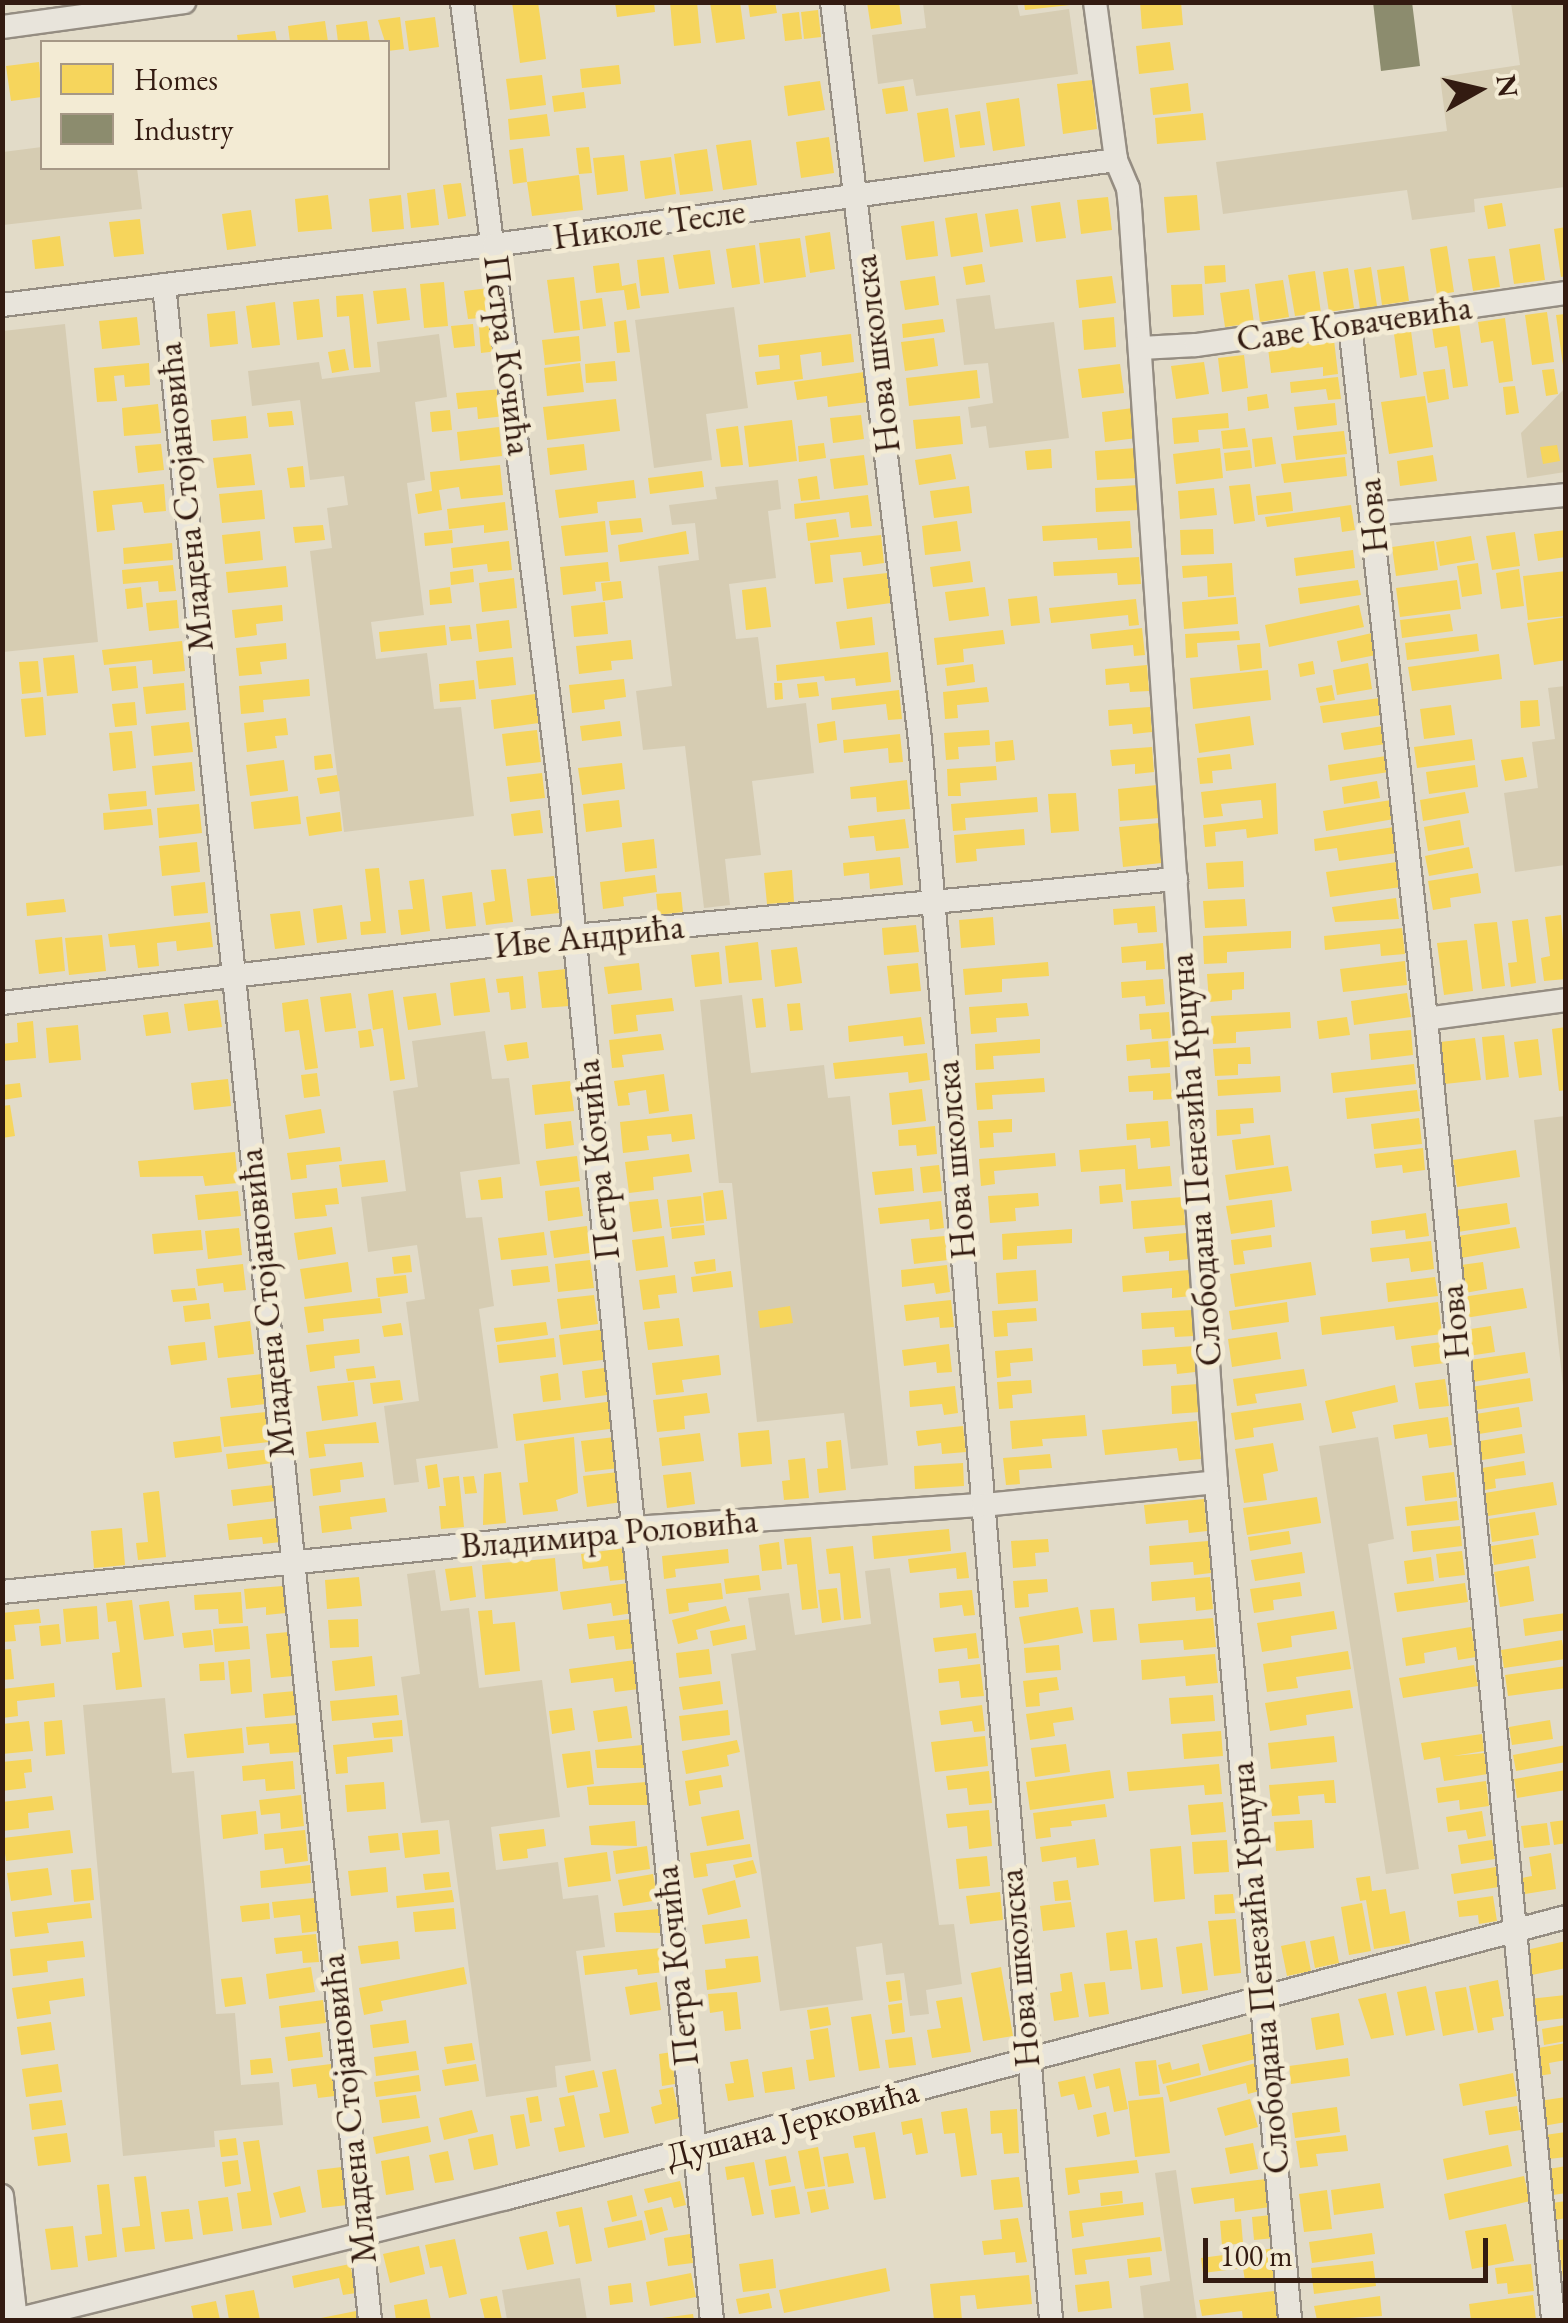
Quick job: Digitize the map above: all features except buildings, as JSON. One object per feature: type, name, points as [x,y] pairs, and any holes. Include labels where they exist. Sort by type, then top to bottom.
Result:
[{"type":"street","points":[[2,27],[184,2]]},
{"type":"street","name":"Петра Кочића","points":[[462,2],[574,936],[712,2320]]},
{"type":"street","name":"Нова школска","points":[[832,2],[909,642],[934,902],[1026,2062],[1051,2320]]},
{"type":"street","name":"Слободана Пенезића Крцуна","points":[[1095,2],[1116,160],[1128,188],[1216,1482],[1290,2320]]},
{"type":"street","name":"Николе Тесле","points":[[2,305],[494,246],[1116,160]]},
{"type":"street","name":"Младена Стојановића","points":[[164,286],[370,2320]]},
{"type":"street","name":"Саве Ковачевића","points":[[1141,348],[1350,324],[1566,293]]},
{"type":"street","name":"Нова","points":[[1350,324],[1426,1019],[1512,1932],[1553,2320]]},
{"type":"street","points":[[1372,514],[1566,495]]},
{"type":"street","name":"Иве Андрића","points":[[2,1003],[574,936],[1176,880]]},
{"type":"street","points":[[1426,1019],[1566,1000]]},
{"type":"street","name":"Владимира Роловића","points":[[2,1592],[633,1528],[983,1506],[1216,1482]]},
{"type":"street","name":"Душана Јерковића","points":[[16,2320],[360,2236],[1566,1917]]},
{"type":"street","points":[[2,2196],[16,2320]]},
{"type":"shaded area","points":[[923,3],[1017,3],[1020,16],[1069,9],[1078,74],[916,96],[913,79],[878,84],[872,35],[926,28]]},
{"type":"shaded area","points":[[1511,3],[1565,3],[1565,187],[1474,199],[1475,212],[1412,220],[1407,190],[1223,214],[1216,162],[1447,131],[1440,77],[1520,65]]},
{"type":"shaded area","points":[[40,147],[40,170],[137,170],[142,209],[3,225],[3,152]]},
{"type":"shaded area","points":[[990,295],[995,329],[1054,322],[1069,438],[989,448],[986,426],[971,428],[968,407],[993,403],[988,363],[964,365],[956,299]]},
{"type":"shaded area","points":[[734,307],[748,408],[706,414],[712,460],[654,468],[635,320]]},
{"type":"shaded area","points":[[65,324],[98,642],[3,652],[3,331]]},
{"type":"shaded area","points":[[439,334],[447,397],[415,402],[425,480],[407,483],[424,615],[371,622],[376,659],[427,653],[434,709],[461,707],[474,816],[344,832],[310,551],[332,548],[327,508],[348,505],[344,476],[310,480],[300,400],[252,406],[248,371],[319,362],[322,379],[380,372],[377,342]]},
{"type":"shaded area","points":[[1565,388],[1565,472],[1527,478],[1521,433]]},
{"type":"shaded area","points":[[778,480],[781,509],[768,511],[776,578],[729,584],[736,639],[758,637],[767,708],[806,703],[814,773],[752,781],[761,855],[725,859],[730,905],[704,908],[685,746],[643,750],[636,691],[672,686],[658,566],[699,560],[695,523],[672,525],[669,505],[717,499],[715,487]]},
{"type":"shaded area","points":[[1565,686],[1565,865],[1515,872],[1504,793],[1538,788],[1532,742],[1555,739],[1548,688]]},
{"type":"shaded area","points":[[742,995],[751,1073],[824,1065],[828,1098],[850,1096],[888,1465],[851,1469],[844,1413],[757,1422],[732,1183],[719,1183],[700,1000]]},
{"type":"shaded area","points":[[485,1031],[492,1079],[509,1078],[520,1164],[460,1172],[466,1218],[482,1217],[494,1306],[479,1309],[498,1448],[416,1459],[419,1482],[394,1485],[384,1406],[419,1401],[406,1302],[425,1299],[417,1245],[368,1252],[361,1197],[406,1191],[393,1091],[418,1087],[412,1041]]},
{"type":"shaded area","points":[[1566,1116],[1565,1404],[1534,1120]]},
{"type":"shaded area","points":[[1378,1437],[1394,1539],[1368,1544],[1419,1869],[1386,1874],[1319,1446]]},
{"type":"shaded area","points":[[890,1568],[939,1925],[954,1924],[962,1984],[926,1990],[929,2014],[910,2016],[904,1973],[886,1975],[882,1943],[856,1947],[863,2000],[780,2011],[731,1654],[756,1650],[748,1598],[789,1593],[795,1635],[871,1624],[865,1571]]},
{"type":"shaded area","points":[[435,1570],[441,1611],[469,1608],[479,1688],[542,1680],[560,1817],[491,1827],[496,1870],[558,1862],[563,1899],[598,1895],[605,1947],[576,1951],[591,2061],[555,2066],[557,2087],[486,2097],[449,1820],[421,1823],[401,1677],[420,1674],[407,1574]]},
{"type":"shaded area","points":[[165,1698],[172,1773],[194,1771],[216,2014],[235,2013],[241,2085],[279,2082],[283,2125],[214,2131],[215,2147],[123,2156],[83,1705]]},
{"type":"shaded area","points":[[1176,2170],[1197,2320],[1144,2320],[1140,2286],[1170,2281],[1155,2173]]},
{"type":"shaded area","points":[[580,2278],[587,2320],[507,2320],[502,2290]]}]
